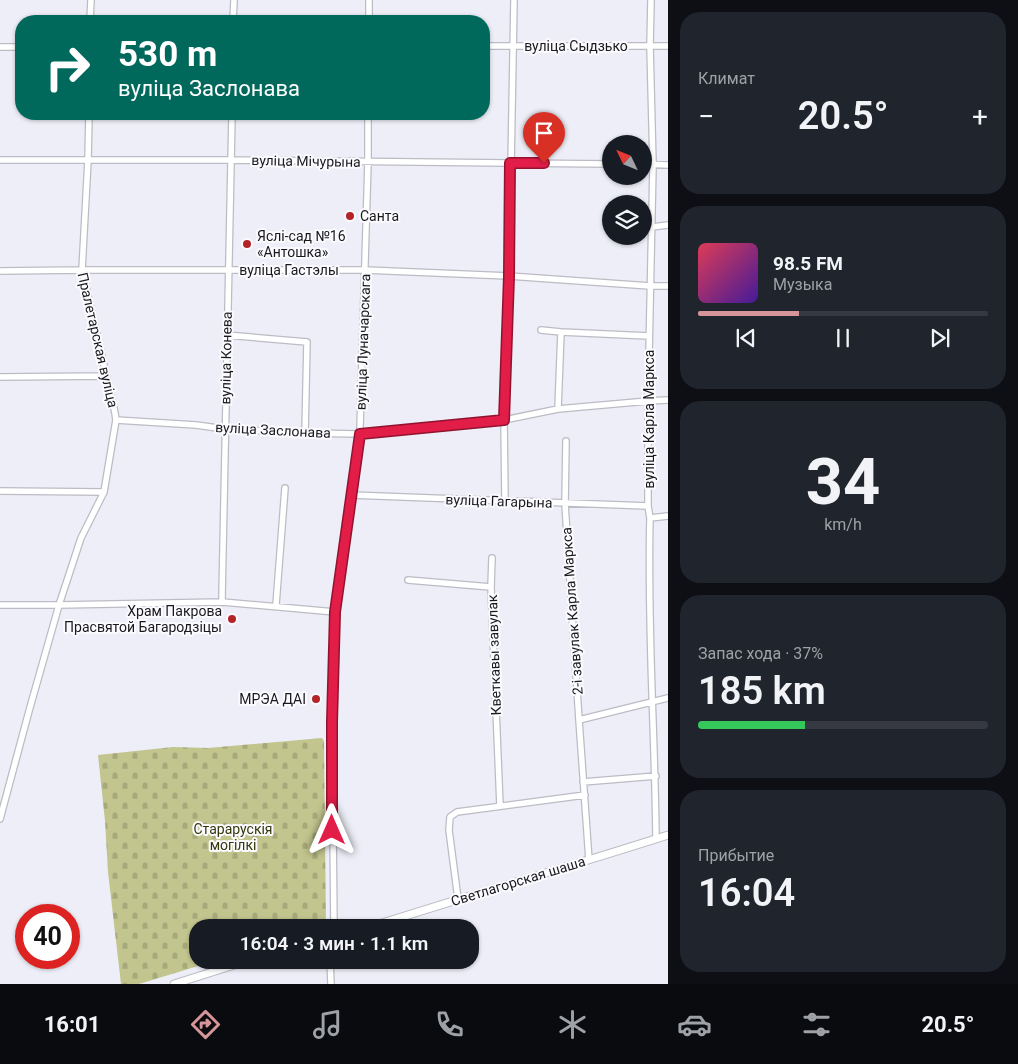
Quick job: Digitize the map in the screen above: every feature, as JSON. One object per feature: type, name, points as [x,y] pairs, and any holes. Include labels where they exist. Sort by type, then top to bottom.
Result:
[{"type":"main road","name":"Светлагорская шаша","points":[[394,919],[668,835]]},
{"type":"main road","points":[[174,984],[222,969]]},
{"type":"street","points":[[90,15],[91,0]]},
{"type":"street","points":[[233,15],[234,0]]},
{"type":"street","points":[[369,0],[369,15]]},
{"type":"street","points":[[505,501],[504,420],[509,276],[514,0]]},
{"type":"street","name":"вуліца Карла Маркса","points":[[651,0],[652,228]]},
{"type":"street","name":"вуліца Сыдзько","points":[[490,46],[668,46]]},
{"type":"street","points":[[0,47],[15,47]]},
{"type":"street","name":"Пралетарская вуліца","points":[[0,819],[59,605],[83,533],[104,492],[116,420],[82,270],[89,120]]},
{"type":"street","name":"вуліца Конева","points":[[222,602],[232,120]]},
{"type":"street","name":"вуліца Луначарскага","points":[[334,919],[332,722],[335,612],[360,434],[368,120]]},
{"type":"street","name":"вуліца Мічурына","points":[[0,160],[602,164]]},
{"type":"street","points":[[653,165],[668,165]]},
{"type":"street","points":[[652,228],[668,225]]},
{"type":"street","name":"вуліца Карла Маркса","points":[[651,245],[648,506],[650,518],[649,598],[656,776],[656,839]]},
{"type":"street","name":"вуліца Гастэлы","points":[[0,271],[365,270],[509,276],[668,286]]},
{"type":"street","points":[[541,330],[650,336]]},
{"type":"street","points":[[558,409],[561,332]]},
{"type":"street","points":[[226,335],[307,342],[305,433]]},
{"type":"street","points":[[0,377],[106,376]]},
{"type":"street","name":"вуліца Заслонава","points":[[116,420],[196,425],[225,429],[360,434],[504,420],[558,409],[648,400],[668,400]]},
{"type":"street","name":"2-і завулак Карла Маркса","points":[[566,441],[565,504],[589,860]]},
{"type":"street","points":[[276,606],[285,488]]},
{"type":"street","points":[[0,491],[104,492]]},
{"type":"street","name":"вуліца Гагарына","points":[[351,495],[648,506]]},
{"type":"street","points":[[650,518],[668,516]]},
{"type":"street","points":[[491,587],[492,558]]},
{"type":"street","name":"Кветкавы завулак","points":[[408,580],[491,587],[500,806]]},
{"type":"street","points":[[0,605],[222,602],[335,612]]},
{"type":"street","points":[[579,720],[668,698]]},
{"type":"street","points":[[584,782],[656,776]]},
{"type":"street","points":[[458,898],[449,830],[450,817],[457,812],[585,795]]},
{"type":"street","points":[[330,969],[331,984]]},
{"type":"green space","name":"Старарускія могілкі","points":[[322,738],[324,741],[326,919],[189,919],[189,969],[139,984],[121,984],[108,872],[98,755],[173,747],[208,748]]},
{"type":"place","name":"Санта","points":[[350,216]]},
{"type":"place","name":"Яслі-сад №16 «Антошка»","points":[[247,244]]},
{"type":"place","name":"Храм Пакрова Прасвятой Багародзіцы","points":[[232,619]]},
{"type":"place","name":"МРЭА ДАІ","points":[[316,699]]},
{"type":"route","points":[[332,830],[335,612],[360,434],[504,420],[509,276],[510,163],[544,163]]}]
